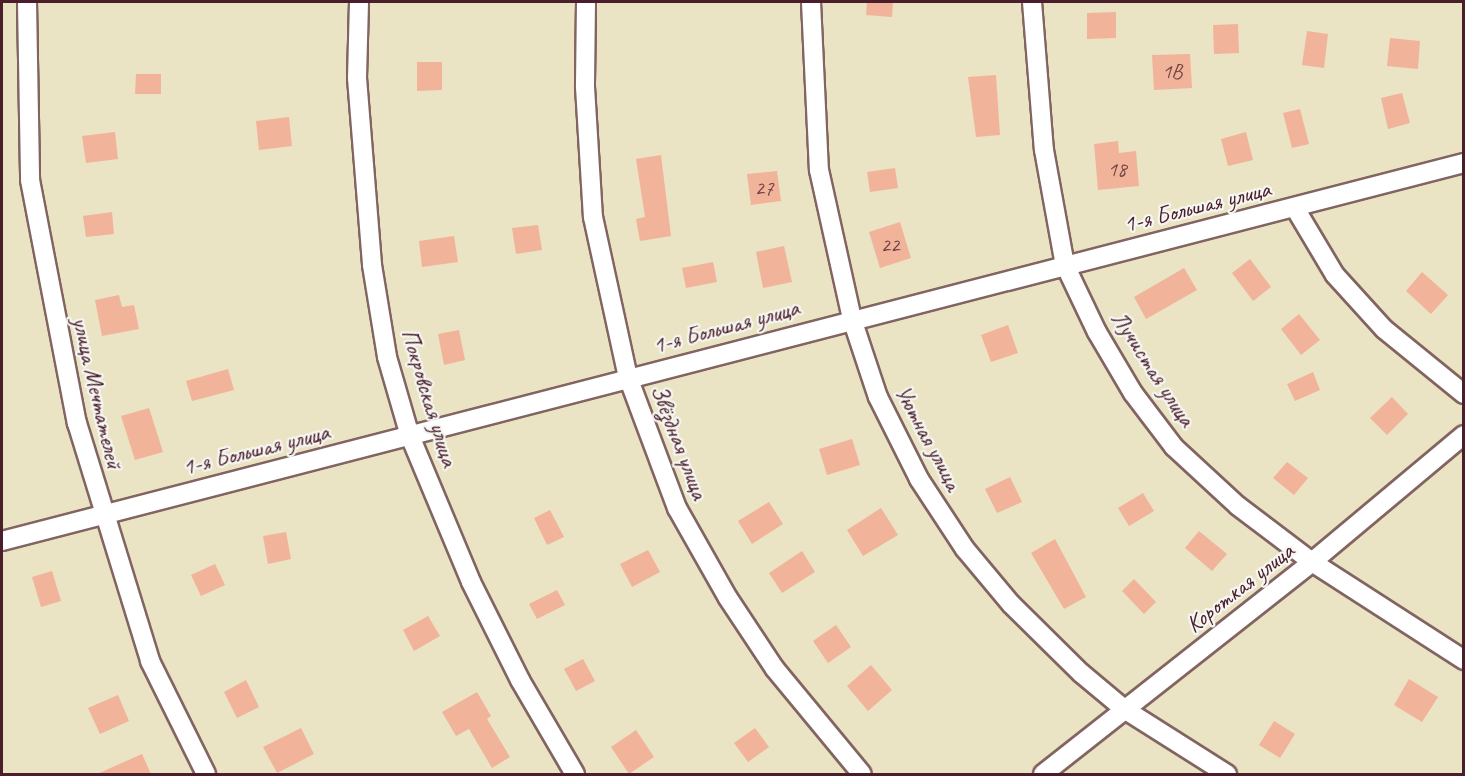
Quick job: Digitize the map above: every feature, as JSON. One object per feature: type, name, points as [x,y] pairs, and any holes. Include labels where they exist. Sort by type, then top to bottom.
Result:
[{"type":"street","name":"улица Мечтателей","points":[[27,2],[30,180],[74,412],[102,514],[150,661],[206,774]]},
{"type":"street","name":"Покровская улица","points":[[359,2],[357,78],[372,266],[387,357],[410,436],[471,582],[520,680],[575,774]]},
{"type":"street","name":"Звёздная улица","points":[[586,2],[585,87],[593,217],[628,377],[676,508],[728,598],[775,669],[862,774]]},
{"type":"street","name":"Уютная улица","points":[[811,2],[819,170],[852,319],[878,397],[919,479],[965,549],[1011,604],[1124,709],[1227,774]]},
{"type":"street","name":"Лучистая улица","points":[[1032,2],[1044,150],[1065,265],[1097,332],[1133,393],[1174,447],[1238,506],[1312,562],[1464,660]]},
{"type":"street","name":"1-я Большая улица","points":[[2,540],[1464,163]]},
{"type":"street","points":[[1295,208],[1335,275],[1384,329],[1464,394]]},
{"type":"street","name":"Короткая улица","points":[[1042,774],[1312,562],[1464,435]]},
{"type":"building","points":[[867,2],[893,2],[892,17],[866,15]]},
{"type":"building","points":[[1116,12],[1116,38],[1087,39],[1087,13]]},
{"type":"building","points":[[1238,24],[1239,53],[1214,54],[1213,25]]},
{"type":"building","points":[[1307,31],[1328,34],[1324,68],[1302,65]]},
{"type":"building","points":[[1390,38],[1420,41],[1418,69],[1387,66]]},
{"type":"building","points":[[1190,54],[1192,88],[1154,90],[1152,55]]},
{"type":"building","points":[[417,62],[442,62],[442,90],[417,91]]},
{"type":"building","points":[[136,74],[161,74],[161,94],[135,94]]},
{"type":"building","points":[[996,75],[1000,135],[976,137],[968,77]]},
{"type":"building","points":[[1402,93],[1410,123],[1388,129],[1381,98]]},
{"type":"building","points":[[1300,109],[1309,144],[1292,148],[1283,113]]},
{"type":"building","points":[[289,117],[292,146],[259,150],[256,121]]},
{"type":"building","points":[[115,132],[118,159],[86,163],[82,136]]},
{"type":"building","points":[[1246,132],[1253,160],[1228,166],[1221,139]]},
{"type":"building","points":[[1118,141],[1119,153],[1136,151],[1139,186],[1098,190],[1094,144]]},
{"type":"building","points":[[661,155],[671,236],[640,241],[636,219],[645,217],[636,159]]},
{"type":"building","points":[[895,168],[898,188],[870,192],[867,172]]},
{"type":"building","points":[[777,171],[781,201],[751,205],[747,174]]},
{"type":"building","points":[[112,212],[114,234],[86,237],[83,216]]},
{"type":"building","points":[[900,222],[911,258],[880,268],[869,232]]},
{"type":"building","points":[[538,225],[542,250],[516,254],[512,228]]},
{"type":"building","points":[[454,236],[458,262],[422,267],[419,241]]},
{"type":"building","points":[[784,246],[792,282],[763,288],[756,252]]},
{"type":"building","points":[[1250,259],[1271,287],[1253,301],[1232,273]]},
{"type":"building","points":[[713,262],[717,282],[686,288],[682,268]]},
{"type":"building","points":[[1184,268],[1197,290],[1146,319],[1134,297]]},
{"type":"building","points":[[1422,272],[1448,295],[1431,314],[1406,291]]},
{"type":"building","points":[[119,295],[122,307],[134,305],[139,329],[102,336],[95,300]]},
{"type":"building","points":[[1299,314],[1320,340],[1301,355],[1281,329]]},
{"type":"building","points":[[1008,325],[1018,353],[991,362],[981,335]]},
{"type":"building","points":[[459,330],[465,360],[444,365],[438,334]]},
{"type":"building","points":[[228,369],[234,390],[192,401],[186,381]]},
{"type":"building","points":[[1313,372],[1320,390],[1295,401],[1287,384]]},
{"type":"building","points":[[1392,397],[1408,414],[1387,435],[1370,418]]},
{"type":"building","points":[[149,408],[163,452],[135,460],[121,416]]},
{"type":"building","points":[[852,439],[860,465],[827,475],[819,449]]},
{"type":"building","points":[[1287,462],[1308,478],[1294,495],[1273,478]]},
{"type":"building","points":[[1010,477],[1022,502],[997,513],[985,489]]},
{"type":"building","points":[[1143,493],[1154,511],[1129,526],[1118,508]]},
{"type":"building","points":[[769,502],[783,524],[752,544],[738,521]]},
{"type":"building","points":[[881,508],[898,535],[863,556],[847,530]]},
{"type":"building","points":[[550,510],[564,537],[547,545],[534,518]]},
{"type":"building","points":[[1199,531],[1227,554],[1212,571],[1185,548]]},
{"type":"building","points":[[286,532],[291,559],[268,564],[263,536]]},
{"type":"building","points":[[1055,539],[1086,597],[1064,609],[1031,553]]},
{"type":"building","points":[[648,550],[660,572],[632,587],[620,564]]},
{"type":"building","points":[[802,551],[815,572],[782,593],[769,573]]},
{"type":"building","points":[[215,564],[225,585],[201,596],[191,575]]},
{"type":"building","points":[[52,571],[61,601],[41,607],[32,577]]},
{"type":"building","points":[[1134,579],[1156,602],[1144,614],[1122,591]]},
{"type":"building","points":[[557,590],[565,605],[537,619],[529,604]]},
{"type":"building","points":[[428,616],[440,636],[414,651],[403,630]]},
{"type":"building","points":[[836,625],[851,647],[828,663],[813,641]]},
{"type":"building","points":[[583,659],[595,681],[576,691],[564,669]]},
{"type":"building","points":[[871,665],[892,690],[868,711],[847,686]]},
{"type":"building","points":[[1409,679],[1438,697],[1422,722],[1394,705]]},
{"type":"building","points":[[246,680],[259,707],[237,718],[224,692]]},
{"type":"building","points":[[477,692],[491,716],[487,719],[510,757],[492,768],[469,729],[456,736],[442,712]]},
{"type":"building","points":[[118,695],[129,721],[100,734],[88,708]]},
{"type":"building","points":[[1274,721],[1295,734],[1280,758],[1259,745]]},
{"type":"building","points":[[301,728],[314,754],[277,773],[263,747]]},
{"type":"building","points":[[755,728],[769,747],[748,762],[734,743]]},
{"type":"building","points":[[636,730],[654,757],[629,774],[611,747]]},
{"type":"building","points":[[142,754],[151,774],[97,774]]}]
